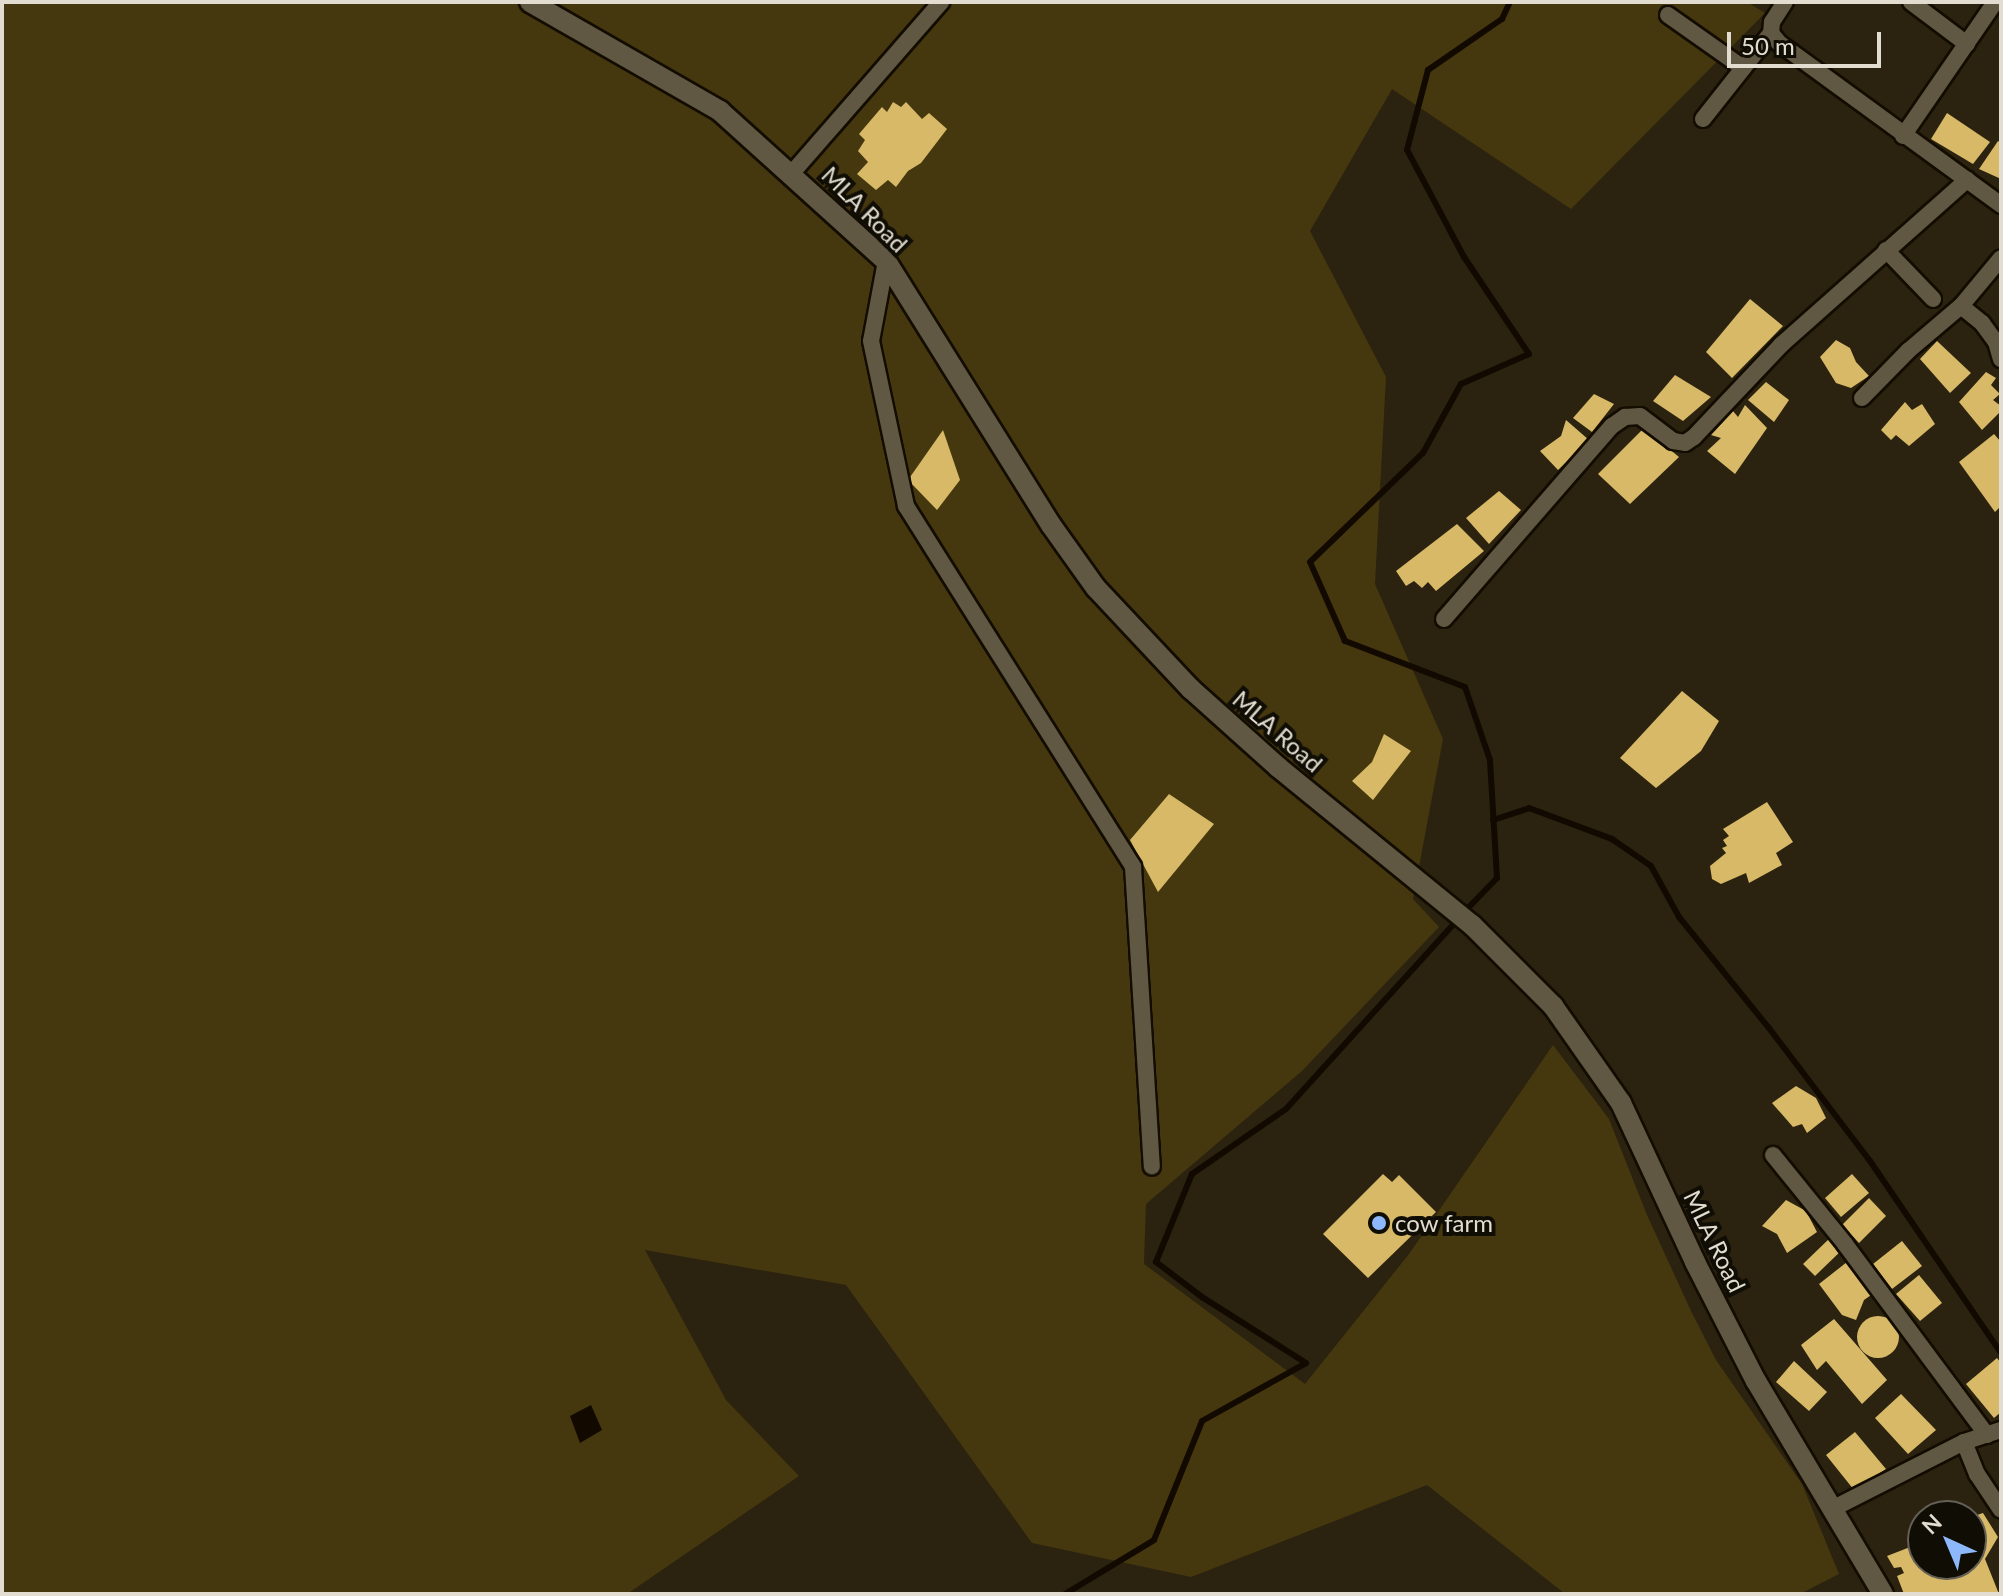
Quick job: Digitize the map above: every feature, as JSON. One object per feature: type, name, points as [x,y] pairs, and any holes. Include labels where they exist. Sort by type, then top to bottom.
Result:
[{"type":"street","name":"MLA Road","points":[[530,2],[720,111],[886,261],[1051,525],[1096,588],[1191,689],[1278,767],[1472,925],[1562,1019],[1621,1103],[1695,1262],[1750,1369],[1883,1594]]},
{"type":"street","points":[[792,173],[867,82],[941,2]]},
{"type":"street","points":[[1703,119],[1771,33],[1772,22],[1785,2]]},
{"type":"street","points":[[1911,2],[1967,44]]},
{"type":"street","points":[[1903,136],[1995,2]]},
{"type":"street","points":[[1668,15],[1743,68]]},
{"type":"street","points":[[1771,33],[1779,43],[1903,136],[2001,205]]},
{"type":"street","points":[[1444,619],[1612,426],[1625,417],[1640,416],[1673,441],[1685,443],[1781,345],[1967,180]]},
{"type":"street","points":[[1886,250],[1933,299]]},
{"type":"street","points":[[1862,398],[1908,351],[1961,306],[2001,258]]},
{"type":"street","points":[[886,261],[871,341],[906,506],[1133,867],[1152,1166]]},
{"type":"street","points":[[1961,306],[1982,323],[1996,342],[2001,359]]},
{"type":"street","points":[[1773,1155],[1994,1432],[1964,1442],[1834,1508]]},
{"type":"street","points":[[1964,1442],[1977,1474],[2001,1510]]},
{"type":"shaded area","points":[[2,2],[1747,2],[1765,13],[1571,209],[1392,89],[1310,231],[1386,377],[1375,584],[1443,739],[1413,899],[1439,927],[1302,1071],[1146,1204],[1144,1264],[1305,1384],[1409,1254],[1553,1045],[1609,1119],[1647,1215],[1691,1311],[1716,1360],[1802,1484],[1839,1574],[1800,1594],[1564,1593],[1427,1485],[1191,1577],[1032,1543],[846,1285],[645,1250],[726,1400],[799,1476],[627,1594],[2,1594]]},
{"type":"shaded area","points":[[591,1405],[602,1430],[580,1443],[570,1416]]},
{"type":"building","points":[[893,102],[901,107],[906,102],[922,119],[929,113],[947,129],[921,163],[908,171],[896,187],[888,180],[876,190],[857,174],[868,162],[858,151],[865,140],[859,134],[882,107],[887,112]]},
{"type":"building","points":[[1947,113],[1990,142],[1973,164],[1931,139]]},
{"type":"building","points":[[1998,141],[2001,143],[2001,179],[1979,169]]},
{"type":"building","points":[[1750,299],[1783,326],[1732,378],[1706,352]]},
{"type":"building","points":[[1836,340],[1850,348],[1856,362],[1869,376],[1851,388],[1836,383],[1820,357]]},
{"type":"building","points":[[1937,341],[1971,373],[1950,393],[1920,359]]},
{"type":"building","points":[[1986,372],[1996,378],[1991,385],[2000,394],[1993,400],[2001,406],[2001,411],[1982,430],[1959,402]]},
{"type":"building","points":[[1675,375],[1711,397],[1683,421],[1653,401]]},
{"type":"building","points":[[1766,382],[1789,400],[1774,422],[1748,400]]},
{"type":"building","points":[[1594,394],[1614,404],[1592,432],[1573,418]]},
{"type":"building","points":[[1905,402],[1912,410],[1922,404],[1935,424],[1909,446],[1896,435],[1891,440],[1881,430]]},
{"type":"building","points":[[1745,405],[1767,428],[1735,474],[1707,451],[1721,438],[1711,435],[1733,411],[1738,417]]},
{"type":"building","points":[[1566,420],[1589,440],[1558,470],[1540,451],[1561,436]]},
{"type":"building","points":[[1644,428],[1679,457],[1630,504],[1598,474]]},
{"type":"building","points":[[943,430],[960,480],[937,510],[908,480]]},
{"type":"building","points":[[1994,434],[2001,442],[2001,506],[1995,512],[1959,462]]},
{"type":"building","points":[[1499,491],[1521,510],[1489,544],[1466,518]]},
{"type":"building","points":[[1457,524],[1484,551],[1436,591],[1428,582],[1422,588],[1414,581],[1406,586],[1396,571]]},
{"type":"building","points":[[1682,691],[1719,721],[1701,751],[1656,788],[1620,758]]},
{"type":"building","points":[[1384,734],[1411,751],[1373,800],[1352,781],[1372,762]]},
{"type":"building","points":[[1169,794],[1214,824],[1158,892],[1130,840]]},
{"type":"building","points":[[1767,802],[1793,842],[1776,853],[1782,865],[1749,883],[1746,873],[1721,884],[1712,879],[1710,866],[1726,853],[1722,848],[1727,846],[1723,840],[1729,836],[1723,829]]},
{"type":"building","points":[[1796,1086],[1816,1098],[1826,1118],[1807,1133],[1802,1124],[1793,1127],[1772,1103]]},
{"type":"building","name":"cow farm","points":[[1383,1174],[1392,1182],[1399,1175],[1436,1212],[1368,1278],[1323,1234]]},
{"type":"building","points":[[1852,1174],[1869,1193],[1841,1217],[1825,1198]]},
{"type":"building","points":[[1869,1198],[1886,1216],[1859,1243],[1842,1225]]},
{"type":"building","points":[[1786,1200],[1806,1211],[1817,1232],[1787,1253],[1777,1234],[1762,1226]]},
{"type":"building","points":[[1831,1237],[1843,1249],[1815,1276],[1803,1264]]},
{"type":"building","points":[[1902,1241],[1922,1266],[1892,1289],[1873,1264]]},
{"type":"building","points":[[1847,1262],[1874,1293],[1864,1300],[1856,1320],[1842,1315],[1819,1284]]},
{"type":"building","points":[[1919,1275],[1942,1303],[1920,1321],[1896,1294]]},
{"type":"building","points":[[1878,1316],[1893,1322],[1899,1337],[1893,1352],[1878,1358],[1863,1352],[1857,1337],[1863,1322]]},
{"type":"building","points":[[1834,1319],[1887,1380],[1862,1404],[1826,1361],[1817,1370],[1801,1345]]},
{"type":"building","points":[[1997,1358],[2001,1363],[2001,1412],[1994,1418],[1966,1384]]},
{"type":"building","points":[[1794,1361],[1827,1392],[1809,1411],[1776,1382]]},
{"type":"building","points":[[1901,1394],[1936,1430],[1908,1454],[1875,1418]]},
{"type":"building","points":[[1855,1432],[1886,1469],[1854,1490],[1826,1455]]},
{"type":"building","points":[[1987,1519],[1998,1537],[1987,1556]]},
{"type":"building","points":[[1907,1548],[1907,1580],[1987,1580],[1987,1564],[1999,1594],[1904,1594],[1897,1576],[1904,1573],[1901,1567],[1894,1568],[1887,1556]]},
{"type":"waterway","points":[[1469,907],[1497,878],[1490,760],[1465,687],[1345,641],[1310,562],[1423,453],[1461,384],[1529,354],[1464,257],[1407,150],[1428,70],[1502,19],[1510,2]]},
{"type":"waterway","points":[[1493,820],[1529,808],[1612,839],[1651,866],[1679,917],[1769,1028],[1870,1161],[2001,1353]]},
{"type":"waterway","points":[[1065,1594],[1154,1540],[1202,1421],[1306,1363],[1202,1297],[1156,1262],[1192,1174],[1286,1109],[1453,925]]},
{"type":"place","name":"cow farm","points":[[1379,1223]]}]
